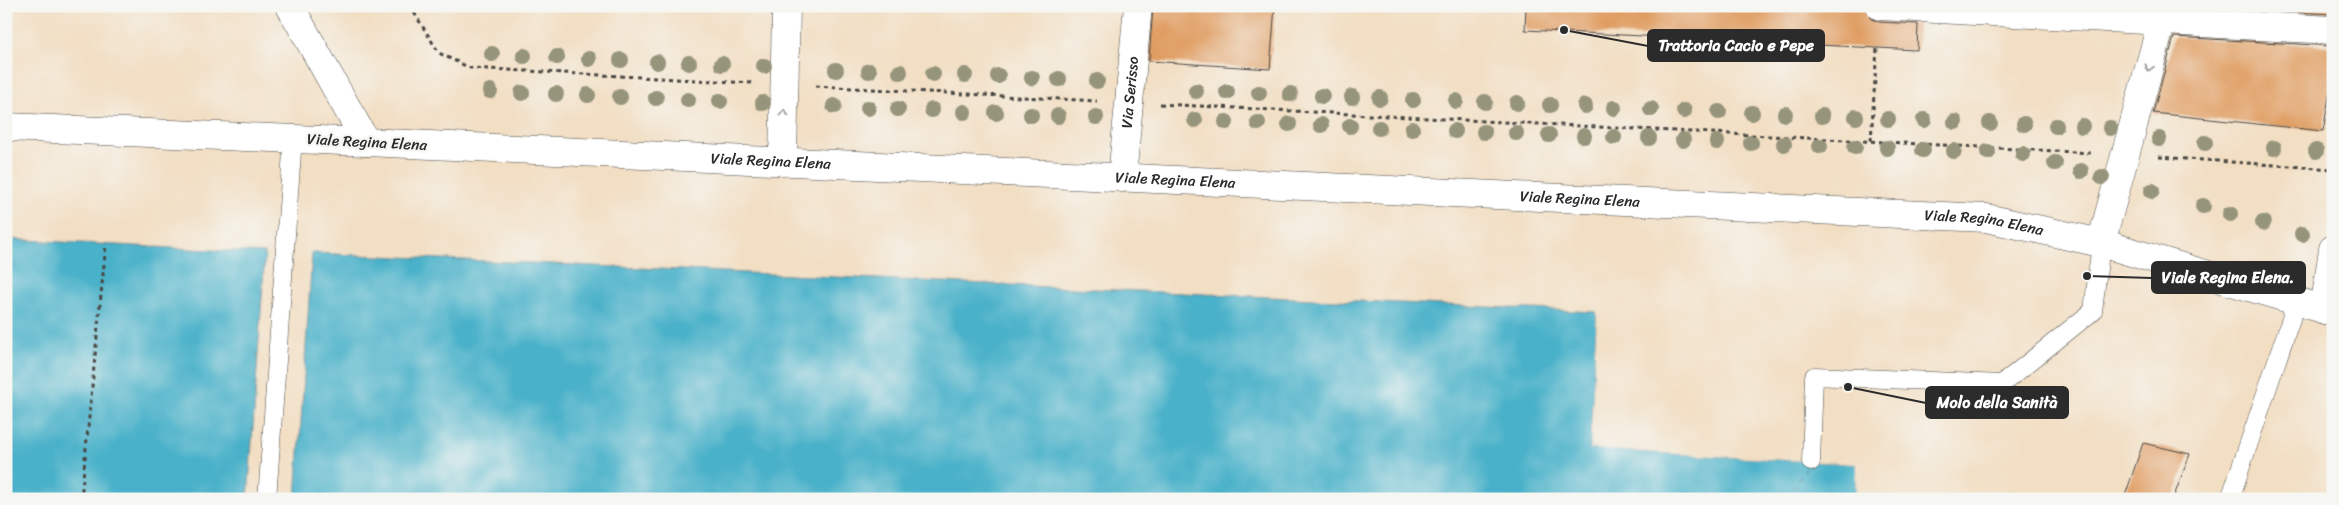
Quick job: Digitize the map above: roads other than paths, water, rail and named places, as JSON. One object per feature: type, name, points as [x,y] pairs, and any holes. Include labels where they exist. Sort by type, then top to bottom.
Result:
[{"type":"street","points":[[290,6],[366,142]]},
{"type":"street","points":[[783,162],[786,6]]},
{"type":"street","name":"Via Serisso","points":[[1122,178],[1138,6]]},
{"type":"street","points":[[1880,6],[2165,14],[2333,30]]},
{"type":"street","points":[[2101,243],[2124,154],[2165,14]]},
{"type":"street","name":"Viale Regina Elena","points":[[6,128],[293,138],[1986,218],[2101,243],[2328,311]]},
{"type":"street","points":[[2328,311],[2333,249]]},
{"type":"lane","points":[[267,499],[293,138]]},
{"type":"lane","points":[[1811,462],[1814,376],[2002,384],[2093,311],[2101,243]]},
{"type":"lane","points":[[2230,499],[2296,301]]},
{"type":"water","points":[[6,239],[265,253],[248,499],[6,499]]},
{"type":"water","points":[[312,253],[1597,312],[1590,449],[1857,464],[1855,499],[296,499]]},
{"type":"place","name":"Trattoria Cacio e Pepe","points":[[1564,30]]},
{"type":"place","name":"Viale Regina Elena.","points":[[2087,276]]},
{"type":"place","name":"Molo della Sanità","points":[[1848,387]]}]
